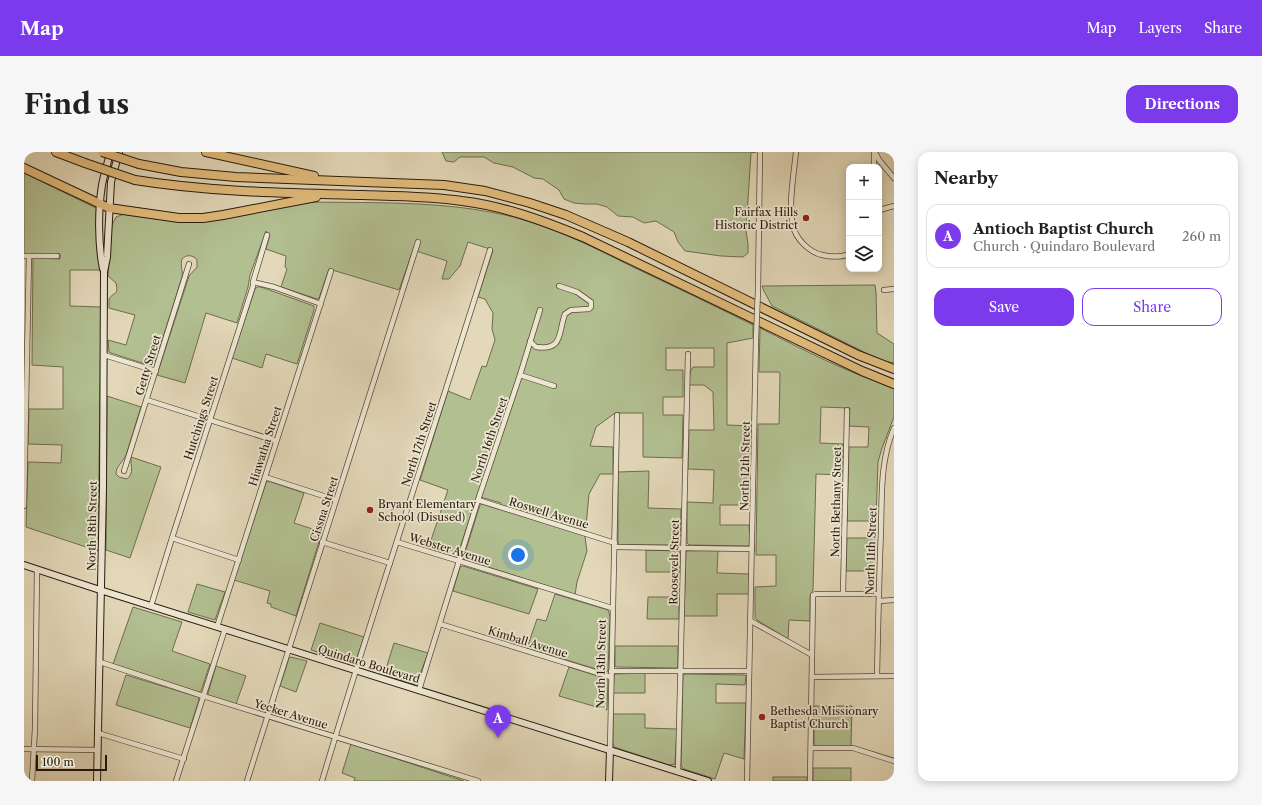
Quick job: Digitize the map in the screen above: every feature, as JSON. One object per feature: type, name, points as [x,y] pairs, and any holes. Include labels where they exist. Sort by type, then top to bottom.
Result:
[{"type":"highway","points":[[56,152],[135,180],[171,185],[225,190],[429,198],[463,201],[509,210],[544,221],[583,237],[862,371],[894,384]]},
{"type":"highway","points":[[102,152],[139,164],[180,172],[236,177],[444,185],[486,191],[530,203],[566,215],[628,242],[858,355],[894,369]]},
{"type":"highway","points":[[206,152],[334,181]]},
{"type":"highway","points":[[24,168],[109,208],[179,218],[204,218],[335,194]]},
{"type":"main road","name":"North 18th Street","points":[[97,781],[104,355],[104,272],[101,256],[101,204],[102,185],[110,152]]},
{"type":"main road","name":"North 18th Street","points":[[104,272],[107,258],[111,182],[118,152]]},
{"type":"main road","name":"Quindaro Boulevard","points":[[24,565],[708,781]]},
{"type":"main road","name":"North 13th Street","points":[[609,781],[610,750]]},
{"type":"street","name":"North 12th Street","points":[[747,781],[760,152]]},
{"type":"street","points":[[796,152],[792,188],[792,226],[803,244],[816,254],[831,257],[846,255]]},
{"type":"street","points":[[874,152],[874,164]]},
{"type":"street","points":[[874,152],[894,178]]},
{"type":"street","points":[[882,209],[894,206]]},
{"type":"street","name":"Hutchings Street","points":[[152,606],[172,538],[253,286],[267,235]]},
{"type":"street","name":"Cissna Street","points":[[246,781],[418,242]]},
{"type":"street","name":"North 17th Street","points":[[322,781],[490,250]]},
{"type":"street","points":[[24,506],[27,256],[57,256]]},
{"type":"street","name":"Getty Street","points":[[124,471],[189,264]]},
{"type":"street","name":"Hiawatha Street","points":[[217,627],[331,271]]},
{"type":"street","points":[[253,282],[289,292],[321,304]]},
{"type":"street","points":[[530,341],[536,347],[544,348],[552,346],[559,339],[565,314],[571,310],[588,309],[591,307],[591,302],[577,292],[559,286]]},
{"type":"street","points":[[884,290],[894,289]]},
{"type":"street","name":"North 16th Street","points":[[419,690],[478,500],[540,310]]},
{"type":"street","name":"Roosevelt Street","points":[[678,772],[688,354]]},
{"type":"street","points":[[104,355],[156,371]]},
{"type":"street","points":[[520,375],[554,386]]},
{"type":"street","points":[[147,400],[276,441]]},
{"type":"street","name":"North Bethany Street","points":[[843,594],[847,410]]},
{"type":"street","name":"North 13th Street","points":[[610,750],[617,415]]},
{"type":"street","name":"North 11th Street","points":[[877,676],[878,594],[883,466],[888,444],[894,428]]},
{"type":"street","points":[[265,477],[336,500]]},
{"type":"street","name":"Roswell Avenue","points":[[478,500],[615,545],[752,549]]},
{"type":"street","points":[[172,538],[239,560]]},
{"type":"street","points":[[322,542],[390,563]]},
{"type":"street","name":"Webster Avenue","points":[[397,542],[612,608]]},
{"type":"street","points":[[32,781],[35,728],[37,570]]},
{"type":"street","points":[[810,781],[813,595],[878,594]]},
{"type":"street","points":[[879,601],[894,600]]},
{"type":"street","points":[[751,621],[812,655]]},
{"type":"street","name":"Kimball Avenue","points":[[440,624],[611,677]]},
{"type":"street","points":[[176,781],[225,629]]},
{"type":"street","name":"Yecker Avenue","points":[[100,662],[204,696],[478,781]]},
{"type":"street","points":[[612,671],[749,671]]},
{"type":"street","points":[[812,677],[894,676]]},
{"type":"street","points":[[98,733],[184,759]]},
{"type":"street","points":[[811,748],[853,748],[894,761]]},
{"type":"street","points":[[24,749],[98,750]]},
{"type":"green space","points":[[442,152],[756,152],[751,153],[746,231],[748,253],[743,257],[721,256],[685,251],[678,242],[674,232],[656,221],[644,223],[633,217],[618,216],[607,207],[597,204],[574,203],[564,199],[559,190],[543,179],[534,178],[513,167],[494,163],[484,157],[460,157],[454,162],[446,161]]},
{"type":"green space","points":[[24,173],[96,208],[98,213],[100,270],[70,270],[70,306],[101,307],[98,551],[26,527],[28,462],[61,463],[62,445],[28,444],[29,409],[63,409],[63,367],[32,365],[33,258],[60,259],[60,254],[24,254]]},
{"type":"green space","points":[[311,202],[450,206],[495,213],[531,222],[566,235],[753,325],[753,338],[727,343],[727,425],[752,426],[750,505],[720,505],[720,525],[749,525],[750,544],[748,546],[689,545],[687,543],[687,502],[713,503],[714,470],[688,469],[689,430],[714,430],[713,392],[704,385],[689,385],[690,372],[693,367],[714,367],[714,348],[666,348],[666,370],[683,370],[683,397],[663,397],[663,415],[683,415],[682,458],[643,457],[643,413],[615,413],[596,427],[590,446],[613,447],[613,474],[600,474],[589,494],[585,537],[587,551],[577,582],[575,595],[463,559],[480,505],[482,504],[498,509],[501,503],[477,496],[457,557],[428,549],[448,490],[420,480],[448,391],[470,400],[482,366],[486,367],[495,340],[492,329],[493,313],[485,299],[478,297],[493,250],[468,242],[460,266],[449,279],[442,279],[447,261],[413,250],[399,290],[329,269],[319,298],[317,299],[281,287],[287,269],[285,267],[286,256],[266,249],[270,235],[266,231],[250,275],[248,287],[237,323],[206,313],[185,383],[157,375],[189,276],[197,267],[197,260],[192,256],[186,256],[182,259],[182,277],[155,363],[149,365],[109,352],[108,340],[126,345],[135,315],[109,308],[109,299],[116,293],[117,290],[116,283],[108,276],[112,225],[116,217],[124,214],[166,220]]},
{"type":"green space","points":[[875,285],[877,333],[894,344],[894,363],[884,361],[868,354],[772,306],[762,286]]},
{"type":"green space","points":[[257,287],[261,287],[314,306],[297,364],[266,354],[262,368],[232,358],[255,289]]},
{"type":"green space","points":[[760,328],[809,353],[843,368],[894,387],[894,417],[878,462],[876,521],[847,521],[849,447],[868,447],[869,427],[849,426],[850,408],[821,407],[820,443],[843,444],[843,475],[816,474],[813,590],[810,596],[810,621],[789,620],[788,639],[757,620],[755,617],[755,587],[776,586],[776,555],[756,555],[758,424],[779,424],[780,374],[779,372],[759,372]]},
{"type":"green space","points":[[107,396],[141,407],[126,455],[117,469],[116,474],[119,477],[127,479],[132,471],[131,457],[161,467],[130,558],[106,550]]},
{"type":"green space","points":[[649,471],[648,508],[681,509],[679,545],[620,545],[618,543],[618,472]]},
{"type":"green space","points":[[268,481],[304,493],[294,523],[322,532],[296,616],[271,607],[271,604],[267,603],[270,591],[234,580],[266,483]]},
{"type":"green space","points":[[847,538],[875,538],[875,571],[846,571]]},
{"type":"green space","points":[[646,550],[679,551],[680,572],[646,572]]},
{"type":"green space","points":[[718,550],[717,573],[749,574],[749,594],[717,594],[717,616],[684,616],[686,552]]},
{"type":"green space","points":[[463,566],[538,589],[529,614],[453,591],[460,567]]},
{"type":"green space","points":[[197,584],[225,592],[215,620],[188,612]]},
{"type":"green space","points":[[555,594],[608,610],[610,616],[608,671],[606,672],[527,648],[537,619],[546,621]]},
{"type":"green space","points":[[648,597],[679,597],[679,619],[647,619]]},
{"type":"green space","points":[[133,607],[182,622],[172,651],[210,664],[201,691],[199,692],[113,664]]},
{"type":"green space","points":[[320,623],[364,637],[355,663],[311,650]]},
{"type":"green space","points":[[394,643],[428,653],[416,685],[384,675]]},
{"type":"green space","points":[[615,646],[678,646],[678,666],[677,668],[617,667],[615,666]]},
{"type":"green space","points":[[291,657],[307,661],[296,692],[280,686],[289,658]]},
{"type":"green space","points":[[216,666],[246,676],[236,704],[208,695]]},
{"type":"green space","points":[[569,667],[607,679],[607,710],[559,696]]},
{"type":"green space","points":[[645,673],[645,693],[613,693],[614,675]]},
{"type":"green space","points":[[126,675],[198,697],[199,700],[190,728],[116,705]]},
{"type":"green space","points":[[683,675],[746,676],[745,685],[716,684],[716,703],[746,703],[744,759],[724,753],[715,779],[684,769],[681,766]]},
{"type":"green space","points":[[814,706],[852,706],[851,746],[816,746],[814,743]]},
{"type":"green space","points":[[613,714],[645,714],[645,728],[677,729],[675,764],[669,765],[614,747]]},
{"type":"green space","points":[[351,744],[464,781],[354,781],[355,778],[342,773]]},
{"type":"green space","points":[[813,768],[851,768],[851,781],[813,781]]},
{"type":"green space","points":[[773,777],[807,777],[807,781],[773,781]]},
{"type":"place","name":"Fairfax Hills Historic District","points":[[806,218]]},
{"type":"place","name":"Bryant Elementary School (Disused)","points":[[370,510]]},
{"type":"place","name":"Bethesda Missionary Baptist Church","points":[[762,717]]},
{"type":"place","name":"Antioch Baptist Church","points":[[498,738]]}]
